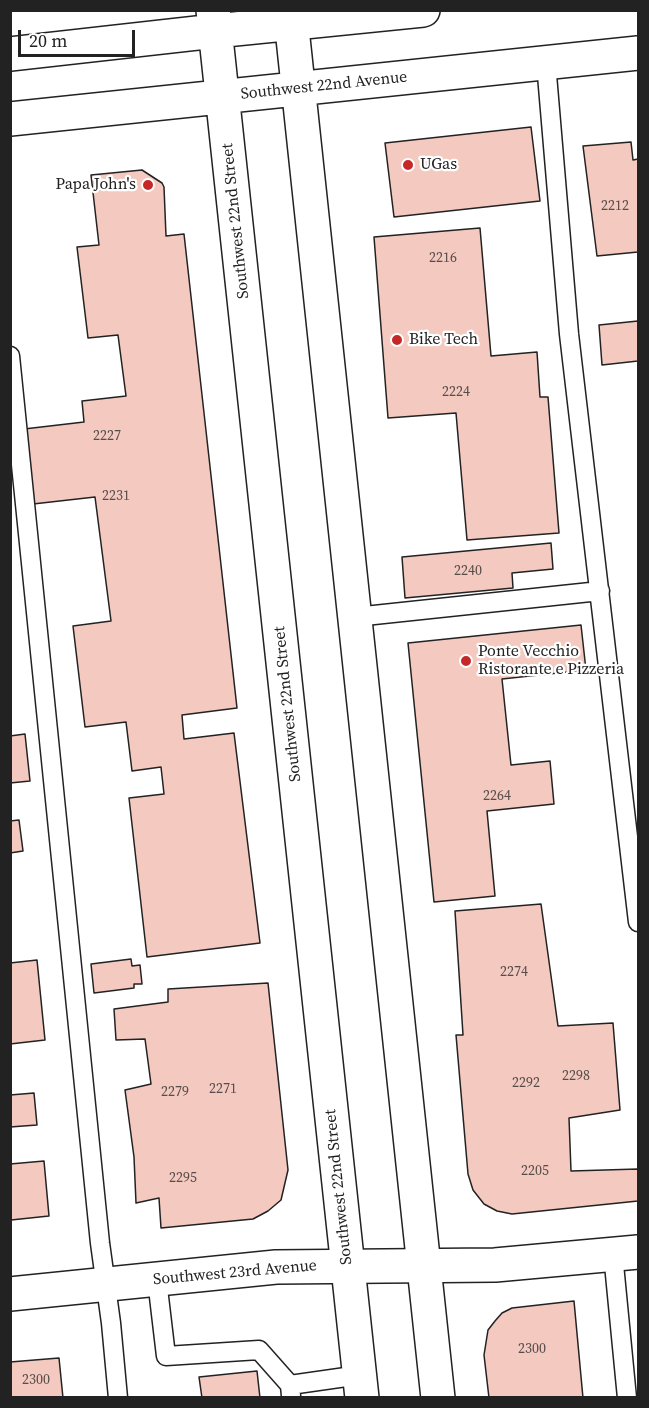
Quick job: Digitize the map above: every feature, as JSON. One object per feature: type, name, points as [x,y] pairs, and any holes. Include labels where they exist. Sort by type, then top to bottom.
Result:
[{"type":"main road","points":[[10,54],[214,20],[423,10]]},
{"type":"main road","points":[[290,17],[438,1398]]},
{"type":"main road","name":"Southwest 22nd Street","points":[[214,20],[361,1386]]},
{"type":"main road","name":"Southwest 22nd Avenue","points":[[10,119],[639,53]]},
{"type":"main road","name":"Southwest 23rd Avenue","points":[[10,1294],[276,1267],[495,1265],[626,1253]]},
{"type":"lane","points":[[546,63],[569,334],[639,922]]},
{"type":"lane","points":[[10,356],[100,1243],[118,1398]]},
{"type":"lane","points":[[355,617],[600,591]]},
{"type":"lane","points":[[626,1253],[627,1398]]},
{"type":"lane","points":[[157,1280],[166,1356],[259,1350],[291,1391],[361,1386]]},
{"type":"building","points":[[531,127],[540,201],[394,217],[385,143]]},
{"type":"building","points":[[631,142],[633,160],[638,159],[638,252],[597,256],[583,146]]},
{"type":"building","points":[[142,170],[162,183],[164,187],[166,236],[184,234],[237,708],[182,715],[184,739],[234,733],[260,943],[147,957],[129,798],[164,794],[161,767],[132,771],[126,722],[85,727],[73,626],[111,621],[95,497],[33,504],[24,429],[84,422],[82,401],[126,396],[118,335],[88,338],[77,247],[99,245],[91,175]]},
{"type":"building","points":[[480,228],[491,356],[537,352],[540,397],[548,397],[559,533],[467,540],[456,413],[388,418],[374,237]]},
{"type":"building","points":[[638,321],[638,361],[602,365],[599,325]]},
{"type":"building","points":[[551,543],[553,569],[512,573],[513,588],[405,598],[402,557]]},
{"type":"building","points":[[581,625],[586,670],[502,679],[511,765],[550,761],[554,804],[487,811],[495,896],[434,902],[408,643]]},
{"type":"building","points":[[25,734],[30,781],[10,783],[10,736]]},
{"type":"building","points":[[19,820],[23,851],[10,853],[10,821]]},
{"type":"building","points":[[541,904],[558,1026],[613,1023],[620,1110],[569,1118],[571,1171],[638,1169],[638,1201],[512,1214],[497,1211],[484,1204],[473,1190],[468,1174],[456,1035],[463,1035],[455,911]]},
{"type":"building","points":[[131,959],[132,966],[140,965],[142,984],[134,984],[134,988],[94,993],[91,964]]},
{"type":"building","points":[[37,960],[45,1040],[10,1044],[10,963]]},
{"type":"building","points":[[268,983],[288,1170],[281,1200],[268,1211],[253,1219],[161,1228],[159,1198],[136,1203],[134,1157],[125,1090],[151,1084],[145,1039],[116,1040],[114,1009],[168,1002],[168,989]]},
{"type":"building","points":[[34,1093],[37,1125],[10,1127],[10,1095]]},
{"type":"building","points":[[44,1161],[49,1216],[11,1220],[10,1164]]},
{"type":"building","points":[[574,1301],[583,1398],[489,1398],[484,1355],[488,1330],[502,1313],[512,1308]]},
{"type":"building","points":[[59,1358],[63,1398],[10,1398],[10,1362]]},
{"type":"building","points":[[257,1371],[260,1398],[202,1398],[199,1377]]},
{"type":"place","name":"UGas","points":[[408,165]]},
{"type":"place","name":"Papa John's","points":[[148,185]]},
{"type":"place","name":"Bike Tech","points":[[397,340]]},
{"type":"place","name":"Ponte Vecchio Ristorante e Pizzeria","points":[[466,661]]}]
